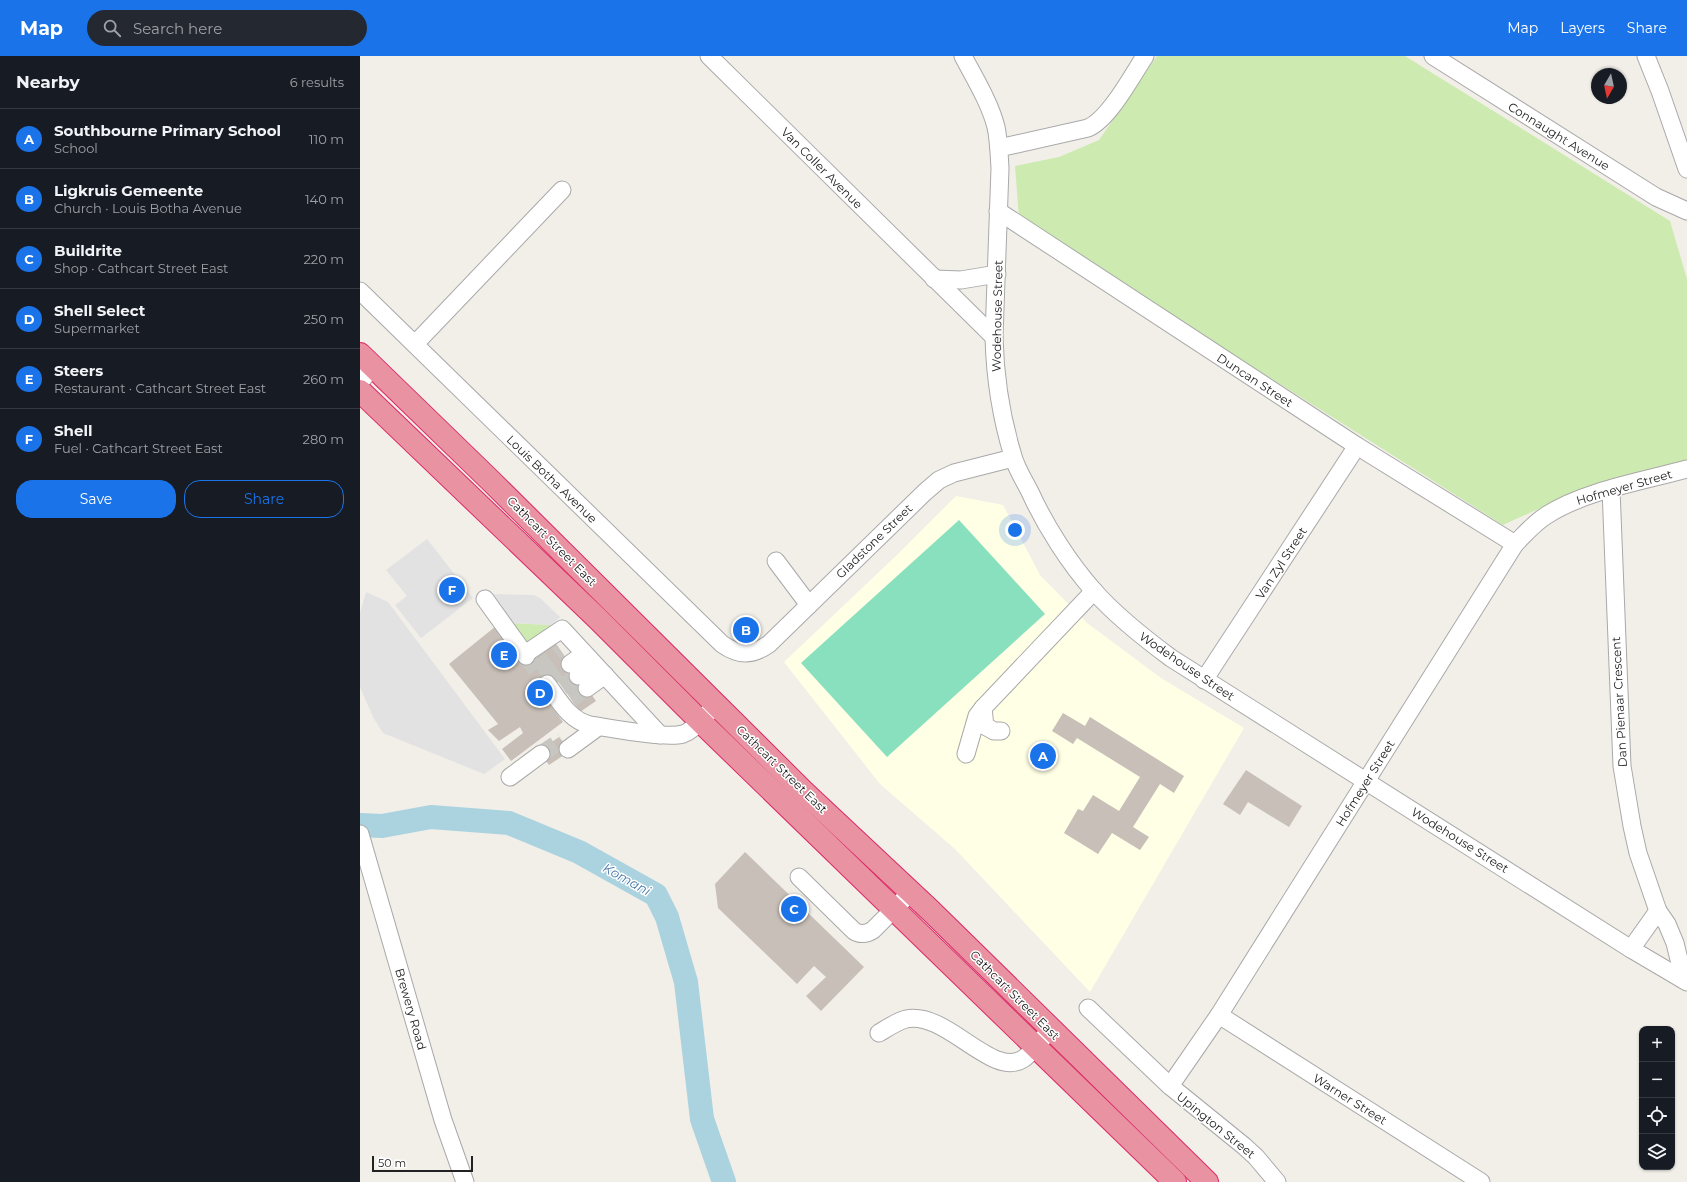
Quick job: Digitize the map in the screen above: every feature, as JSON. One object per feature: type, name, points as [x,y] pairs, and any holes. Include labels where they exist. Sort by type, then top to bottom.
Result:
[{"type":"highway","name":"Cathcart Street East","points":[[364,368],[492,482],[716,705],[911,892],[1207,1182]]},
{"type":"highway","name":"Cathcart Street East","points":[[360,390],[598,619],[893,910],[1175,1182]]},
{"type":"street","name":"Van Coller Avenue","points":[[709,56],[994,337]]},
{"type":"street","name":"Wodehouse Street","points":[[963,56],[988,106],[996,126],[999,148],[1000,168],[994,337],[996,379],[1013,458],[1047,526],[1094,591],[1137,632],[1171,658],[1204,680],[1367,781],[1631,949],[1685,981]]},
{"type":"street","points":[[999,148],[1051,137],[1095,125],[1110,108],[1145,56]]},
{"type":"street","name":"Connaught Avenue","points":[[1433,56],[1656,197],[1687,211]]},
{"type":"street","points":[[1646,56],[1660,91],[1687,169]]},
{"type":"street","points":[[415,344],[562,190]]},
{"type":"street","name":"Duncan Street","points":[[998,212],[1357,446],[1515,544]]},
{"type":"street","points":[[934,279],[961,280],[997,274]]},
{"type":"street","name":"Louis Botha Avenue","points":[[360,291],[722,644],[736,652],[752,652]]},
{"type":"street","name":"Van Zyl Street","points":[[1204,680],[1357,446]]},
{"type":"street","name":"Gladstone Street","points":[[752,652],[761,650],[769,644],[939,480],[961,471],[1013,458]]},
{"type":"street","name":"Hofmeyer Street","points":[[1170,1086],[1219,1015],[1515,544],[1546,515],[1578,499],[1687,469]]},
{"type":"street","name":"Dan Pienaar Crescent","points":[[1611,489],[1622,766],[1638,852],[1658,911],[1672,934],[1685,981]]},
{"type":"street","points":[[776,561],[809,605]]},
{"type":"street","points":[[966,754],[977,716],[983,708],[1094,591]]},
{"type":"street","points":[[485,599],[525,655],[562,630],[582,664],[660,735]]},
{"type":"street","points":[[559,694],[572,716],[591,725],[660,735],[684,734],[716,705]]},
{"type":"street","points":[[983,708],[985,726],[994,731],[1001,731]]},
{"type":"street","points":[[565,744],[591,725]]},
{"type":"street","points":[[516,779],[544,759]]},
{"type":"street","name":"Brewery Road","points":[[361,839],[444,1120],[465,1182]]},
{"type":"street","points":[[799,877],[857,933],[865,934],[873,930],[911,892]]},
{"type":"street","points":[[1631,949],[1658,911]]},
{"type":"street","points":[[1088,1008],[1170,1086]]},
{"type":"street","name":"Warner Street","points":[[1219,1015],[1481,1182]]},
{"type":"street","points":[[879,1033],[888,1027],[907,1019],[926,1020],[946,1029],[983,1053],[1004,1062],[1013,1063],[1023,1059],[1051,1030]]},
{"type":"street","name":"Upington Street","points":[[1170,1086],[1244,1146],[1256,1157],[1277,1182]]},
{"type":"shaded area","points":[[956,496],[1003,505],[1040,575],[1087,623],[1161,678],[1244,728],[1090,992],[955,849],[880,784],[784,662],[898,554]]},
{"type":"shaded area","points":[[427,539],[473,598],[421,638],[395,605],[407,596],[386,570]]},
{"type":"shaded area","points":[[366,592],[388,602],[505,759],[484,774],[383,733],[373,717],[360,687],[360,613]]},
{"type":"shaded area","points":[[489,594],[534,595],[540,598],[560,617],[551,625],[511,623]]},
{"type":"green space","points":[[1157,56],[1405,56],[1670,221],[1687,279],[1687,462],[1576,492],[1503,525],[1019,219],[1015,166],[1059,157],[1099,140]]},
{"type":"green space","points":[[959,520],[1045,614],[887,757],[801,663]]},
{"type":"green space","points":[[511,623],[551,625],[527,643]]},
{"type":"building","points":[[496,626],[520,660],[552,638],[596,701],[580,712],[556,677],[539,689],[563,722],[511,761],[502,749],[523,733],[520,727],[499,741],[488,730],[498,724],[449,664]]},
{"type":"building","points":[[1063,713],[1085,726],[1090,717],[1184,776],[1174,793],[1160,784],[1133,827],[1149,837],[1140,850],[1112,833],[1098,854],[1064,833],[1078,809],[1083,811],[1093,795],[1119,811],[1140,777],[1077,738],[1073,744],[1052,731]]},
{"type":"building","points":[[559,737],[570,751],[549,765],[539,751]]},
{"type":"building","points":[[1246,770],[1302,806],[1289,827],[1248,802],[1240,815],[1223,804]]},
{"type":"building","points":[[745,852],[864,967],[821,1011],[806,996],[826,977],[814,966],[797,984],[718,908],[715,884]]},
{"type":"waterway","name":"Komani","points":[[360,825],[382,826],[431,817],[509,823],[579,852],[656,895],[667,917],[686,982],[702,1119],[724,1182]]},
{"type":"tunnel","points":[[537,670],[561,652]]},
{"type":"tunnel","points":[[526,656],[547,684]]},
{"type":"tunnel","points":[[545,681],[570,664]]},
{"type":"tunnel","points":[[562,687],[578,676]]},
{"type":"tunnel","points":[[571,699],[587,688]]},
{"type":"tunnel","points":[[541,754],[562,740]]},
{"type":"place","name":"Shell","points":[[452,590]]},
{"type":"place","name":"Ligkruis Gemeente","points":[[746,630]]},
{"type":"place","name":"Steers","points":[[504,655]]},
{"type":"place","name":"Shell Select","points":[[540,693]]},
{"type":"place","name":"Southbourne Primary School","points":[[1043,756]]},
{"type":"place","name":"Buildrite","points":[[794,909]]}]
